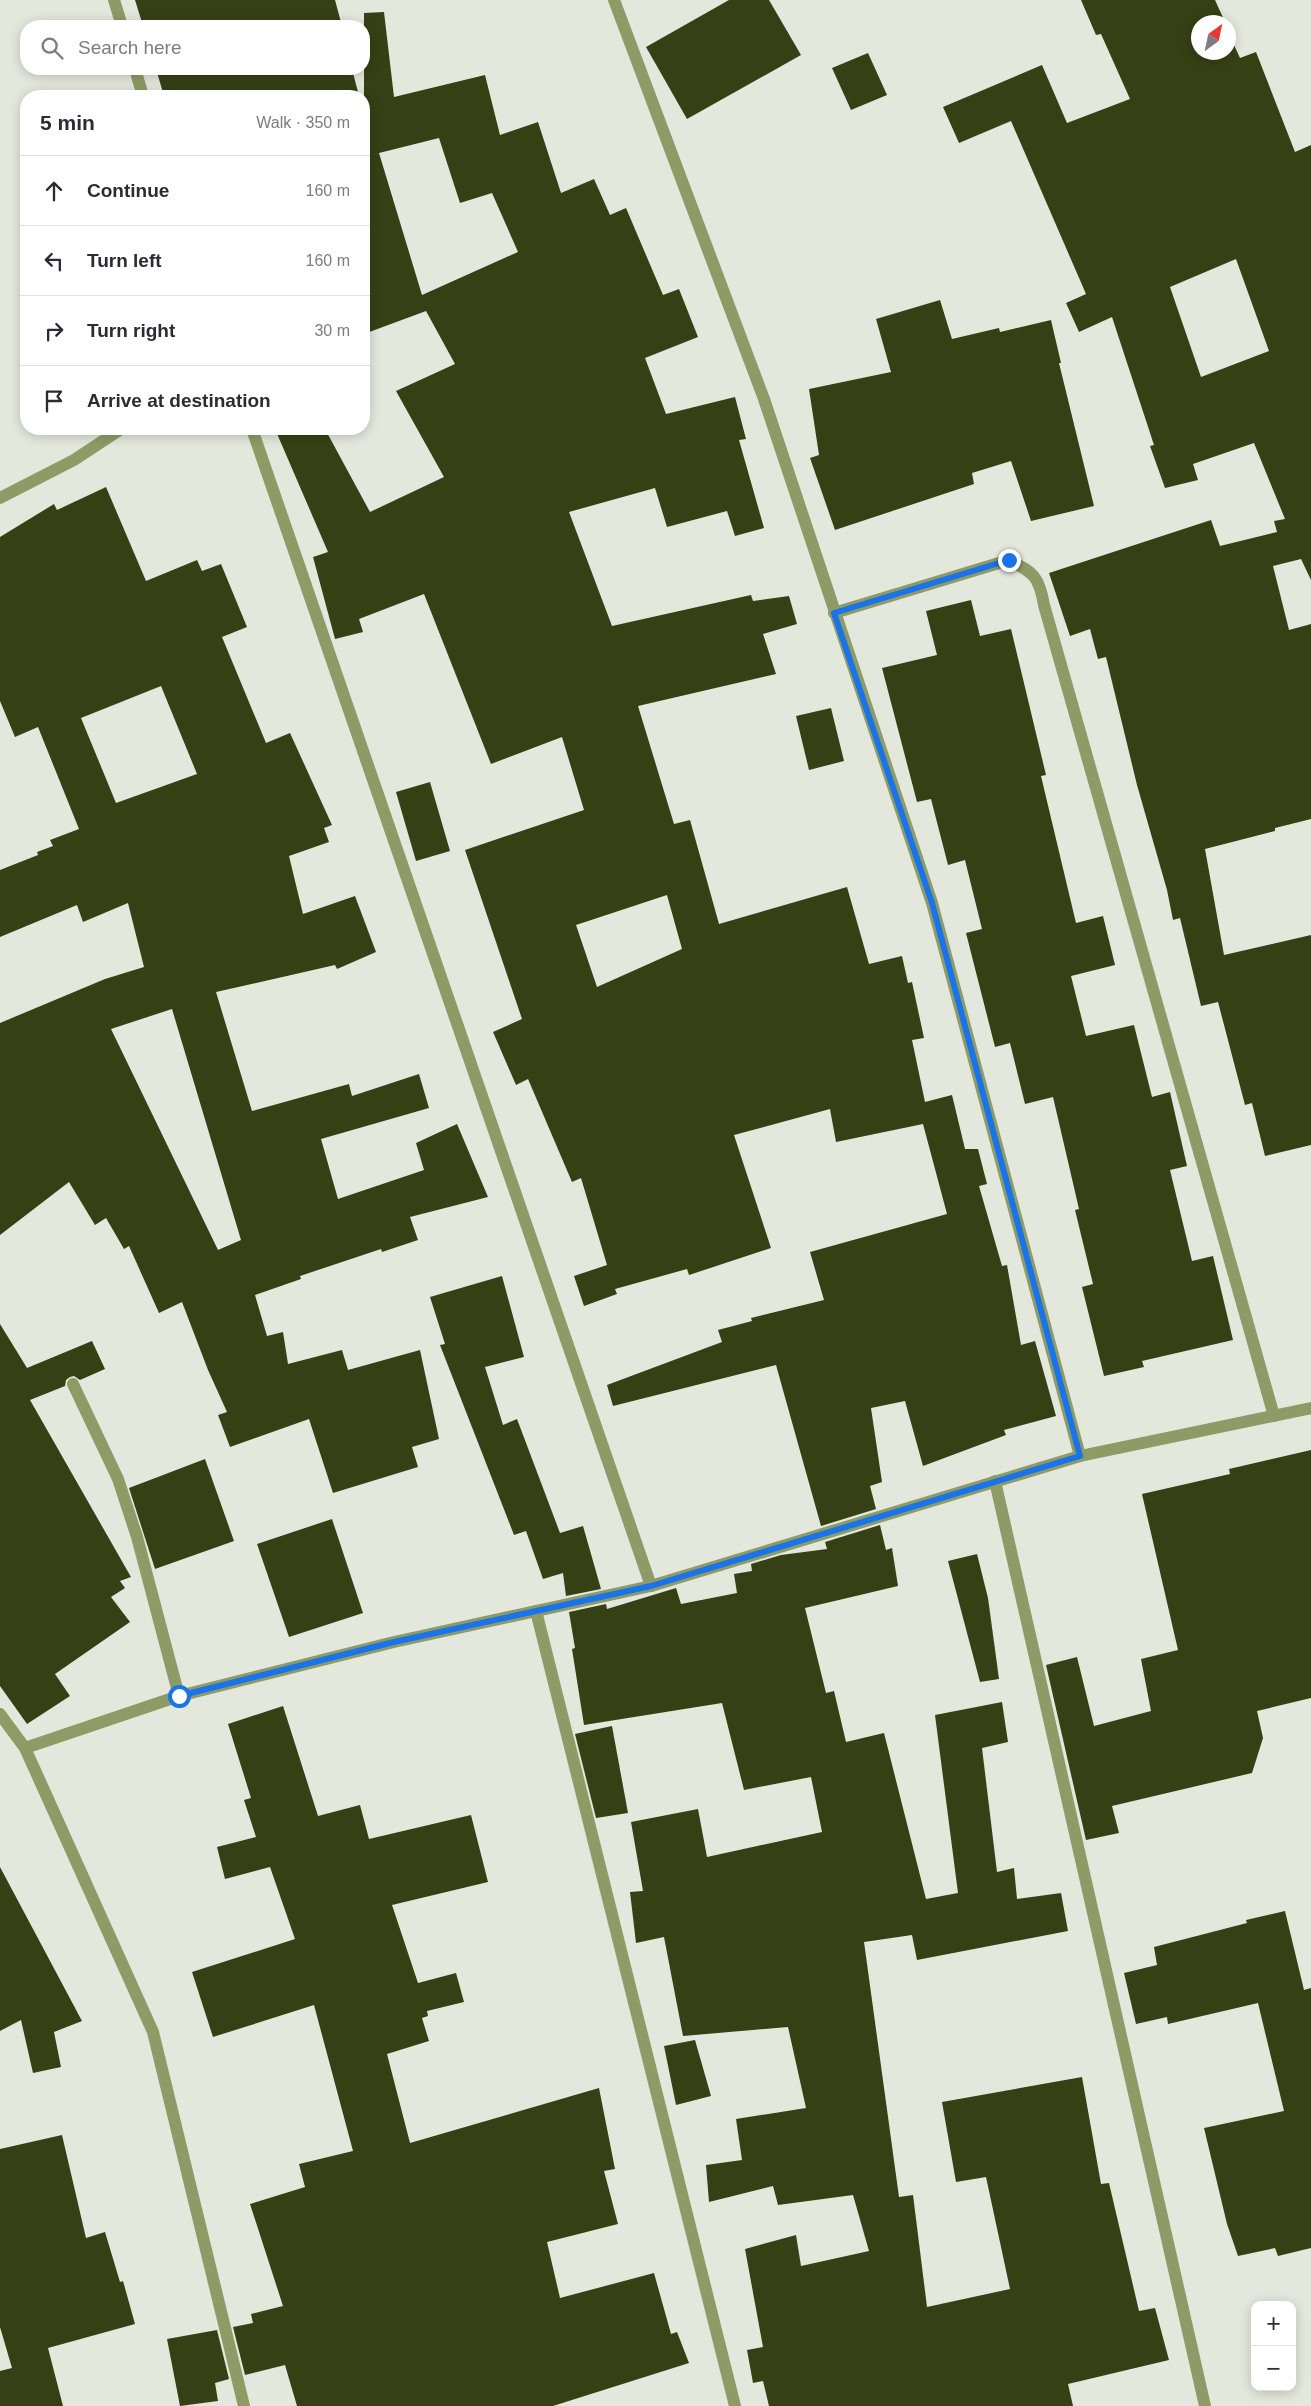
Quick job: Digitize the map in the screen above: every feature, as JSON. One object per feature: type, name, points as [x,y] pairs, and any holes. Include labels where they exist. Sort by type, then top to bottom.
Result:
[{"type":"street","points":[[114,0],[120,20]]},
{"type":"street","points":[[614,0],[764,399],[932,903],[1080,1456]]},
{"type":"street","points":[[137,75],[142,90]]},
{"type":"street","points":[[0,498],[74,460],[112,435]]},
{"type":"street","points":[[254,435],[651,1586]]},
{"type":"street","points":[[834,613],[1009,560],[1027,570],[1041,585],[1044,605],[1274,1416]]},
{"type":"street","points":[[73,1384],[118,1479],[137,1537],[179,1696]]},
{"type":"street","points":[[25,1748],[179,1696],[394,1642],[651,1586],[1080,1456],[1311,1408]]},
{"type":"street","points":[[996,1481],[1205,2406]]},
{"type":"street","points":[[536,1611],[734,2406]]},
{"type":"street","points":[[0,1714],[25,1748],[153,2032],[244,2406]]},
{"type":"building","points":[[135,0],[335,0],[340,20],[141,20]]},
{"type":"building","points":[[729,0],[769,0],[801,55],[687,119],[646,47]]},
{"type":"building","points":[[1081,0],[1215,0],[1222,15],[1191,15],[1191,60],[1236,60],[1236,49],[1240,58],[1256,52],[1295,152],[1311,145],[1311,580],[1301,559],[1273,566],[1289,630],[1311,624],[1311,819],[1275,828],[1275,831],[1205,849],[1224,955],[1311,935],[1311,1145],[1265,1156],[1252,1103],[1245,1105],[1218,1002],[1201,1006],[1180,918],[1173,920],[1167,890],[1137,785],[1106,657],[1098,659],[1090,629],[1070,636],[1049,573],[1211,520],[1220,546],[1277,532],[1274,521],[1285,519],[1254,443],[1193,464],[1198,480],[1165,488],[1150,446],[1154,445],[1112,317],[1079,332],[1066,303],[1086,294],[1011,121],[959,143],[943,107],[1042,65],[1067,123],[1130,99],[1101,34],[1096,35]],"holes":[[[1236,259],[1269,351],[1201,377],[1170,287]]]},
{"type":"building","points":[[384,12],[394,97],[485,75],[500,135],[538,122],[561,193],[594,179],[610,215],[626,208],[663,295],[679,289],[698,337],[645,358],[666,414],[735,397],[746,439],[739,440],[764,528],[735,536],[727,511],[667,527],[655,488],[569,512],[612,626],[751,595],[753,601],[789,596],[797,624],[763,634],[776,674],[638,706],[674,824],[690,820],[719,924],[847,887],[869,964],[902,956],[908,983],[912,982],[924,1038],[912,1040],[925,1102],[952,1095],[965,1149],[978,1149],[987,1184],[979,1186],[1002,1266],[1007,1265],[1021,1345],[1035,1341],[1056,1416],[1004,1430],[1006,1435],[923,1466],[905,1401],[871,1408],[882,1482],[870,1486],[876,1509],[821,1526],[776,1365],[613,1406],[607,1385],[722,1342],[718,1330],[752,1321],[751,1318],[824,1300],[810,1252],[947,1214],[923,1124],[836,1142],[830,1109],[734,1135],[771,1248],[689,1275],[687,1269],[615,1289],[617,1294],[584,1306],[574,1276],[607,1265],[581,1178],[572,1182],[528,1079],[516,1085],[493,1032],[522,1019],[465,850],[584,810],[562,737],[491,764],[424,594],[359,619],[363,632],[335,639],[313,557],[328,552],[278,435],[328,435],[370,512],[444,477],[396,391],[455,364],[426,311],[370,332],[370,90],[364,90],[364,75],[370,75],[370,20],[364,20],[364,13]],"holes":[[[439,138],[460,203],[492,193],[518,252],[422,295],[379,153]],[[667,895],[682,949],[597,987],[576,925]]]},
{"type":"building","points":[[868,53],[887,95],[851,110],[832,68]]},
{"type":"building","points":[[158,75],[354,75],[357,90],[162,90]]},
{"type":"building","points":[[940,300],[952,339],[999,328],[1000,332],[1051,320],[1061,363],[1059,363],[1094,506],[1031,521],[1011,461],[972,473],[974,484],[835,530],[810,458],[819,455],[809,389],[891,372],[876,319]]},
{"type":"building","points":[[106,487],[146,581],[197,560],[202,571],[221,564],[247,627],[222,637],[266,743],[290,733],[332,825],[324,828],[329,842],[289,856],[303,914],[355,896],[376,952],[337,969],[335,965],[216,992],[252,1111],[349,1084],[352,1096],[419,1074],[429,1108],[321,1139],[338,1199],[424,1170],[416,1143],[457,1124],[488,1197],[410,1217],[418,1240],[382,1252],[381,1249],[300,1276],[301,1279],[255,1295],[267,1336],[283,1332],[288,1364],[342,1350],[348,1370],[420,1350],[439,1439],[412,1447],[418,1467],[333,1493],[309,1419],[230,1447],[218,1415],[227,1412],[208,1370],[182,1302],[159,1313],[129,1246],[124,1249],[106,1218],[95,1225],[69,1182],[0,1235],[0,1023],[105,979],[144,967],[128,903],[83,922],[77,905],[0,937],[0,870],[38,855],[37,852],[53,846],[50,840],[79,829],[38,727],[15,737],[0,701],[0,537],[54,504],[57,510]],"holes":[[[161,686],[197,774],[116,803],[81,718]],[[172,1009],[241,1240],[218,1250],[111,1029]]]},
{"type":"building","points":[[971,600],[980,636],[1011,629],[1046,775],[1041,776],[1076,923],[1103,916],[1115,965],[1071,976],[1086,1036],[1134,1025],[1152,1097],[1170,1092],[1187,1166],[1170,1170],[1192,1261],[1213,1256],[1233,1340],[1142,1361],[1144,1367],[1104,1376],[1082,1287],[1093,1284],[1075,1210],[1079,1209],[1053,1097],[1025,1104],[1010,1043],[995,1047],[966,933],[982,929],[965,860],[948,865],[931,799],[917,802],[882,668],[937,655],[926,611]]},
{"type":"building","points":[[831,708],[844,761],[809,770],[796,716]]},
{"type":"building","points":[[430,782],[450,851],[416,861],[396,792]]},
{"type":"building","points":[[502,1276],[524,1357],[485,1367],[503,1425],[517,1419],[560,1533],[583,1526],[601,1589],[566,1596],[563,1573],[543,1579],[526,1531],[514,1535],[440,1345],[445,1344],[430,1297]]},
{"type":"building","points":[[0,1324],[27,1368],[92,1341],[105,1369],[80,1380],[74,1376],[70,1377],[66,1380],[65,1386],[30,1400],[131,1577],[120,1581],[125,1588],[111,1597],[130,1622],[55,1674],[70,1696],[27,1724],[0,1686]]},
{"type":"building","points":[[1311,1450],[1311,1698],[1257,1711],[1263,1738],[1252,1773],[1112,1806],[1119,1833],[1086,1840],[1046,1665],[1077,1657],[1094,1726],[1151,1711],[1141,1659],[1178,1650],[1142,1494],[1230,1474],[1229,1469]]},
{"type":"building","points":[[205,1459],[234,1541],[155,1569],[129,1488]]},
{"type":"building","points":[[332,1519],[363,1613],[289,1637],[257,1544]]},
{"type":"building","points":[[880,1525],[886,1550],[892,1548],[898,1586],[805,1608],[826,1693],[834,1691],[846,1742],[884,1733],[926,1899],[958,1893],[935,1715],[1002,1702],[1008,1742],[982,1748],[997,1872],[1014,1868],[1017,1899],[1061,1893],[1068,1931],[917,1960],[912,1935],[864,1942],[899,2197],[913,2195],[927,2307],[1010,2289],[986,2177],[956,2182],[942,2102],[1082,2077],[1101,2184],[1109,2183],[1139,2311],[1155,2308],[1169,2360],[1068,2384],[1073,2406],[769,2406],[763,2381],[753,2383],[747,2350],[763,2347],[745,2249],[796,2235],[801,2266],[869,2251],[853,2195],[778,2205],[773,2186],[709,2202],[706,2165],[742,2160],[736,2119],[806,2108],[788,2027],[683,2036],[664,1937],[636,1943],[630,1892],[643,1891],[631,1822],[698,1809],[707,1857],[822,1832],[811,1777],[744,1790],[722,1703],[584,1725],[572,1649],[575,1648],[569,1612],[606,1604],[607,1609],[676,1588],[681,1604],[737,1593],[734,1574],[752,1571],[751,1564],[781,1555],[827,1549],[825,1542]]},
{"type":"building","points":[[977,1554],[988,1598],[999,1679],[980,1682],[948,1561]]},
{"type":"building","points":[[283,1706],[318,1816],[360,1805],[369,1839],[471,1815],[488,1882],[392,1905],[418,1983],[456,1973],[464,2002],[427,2011],[428,2016],[422,2018],[429,2041],[387,2054],[410,2143],[599,2088],[615,2169],[604,2171],[618,2224],[547,2242],[560,2298],[654,2273],[671,2334],[677,2332],[689,2363],[553,2406],[297,2406],[285,2365],[245,2375],[233,2327],[253,2323],[251,2314],[283,2306],[250,2204],[305,2187],[299,2164],[353,2151],[314,2005],[213,2037],[192,1972],[295,1939],[270,1867],[225,1879],[217,1847],[256,1837],[244,1800],[251,1798],[228,1724]]},
{"type":"building","points":[[612,1726],[628,1813],[596,1818],[575,1734]]},
{"type":"building","points":[[0,1867],[82,2021],[54,2032],[61,2067],[33,2073],[21,2020],[0,2031]]},
{"type":"building","points":[[1285,1911],[1304,1990],[1311,1988],[1311,2248],[1278,2256],[1275,2248],[1238,2256],[1227,2224],[1204,2128],[1284,2111],[1258,2003],[1168,2024],[1167,2017],[1136,2024],[1124,1973],[1157,1965],[1154,1947],[1247,1923],[1246,1920]]},
{"type":"building","points":[[695,2040],[711,2096],[676,2105],[664,2046]]},
{"type":"building","points":[[62,2135],[86,2238],[105,2232],[120,2282],[123,2281],[135,2324],[48,2348],[63,2406],[0,2406],[0,2371],[12,2368],[0,2327],[0,2149]]},
{"type":"building","points":[[217,2330],[229,2379],[215,2383],[218,2401],[180,2406],[167,2339]]},
{"type":"route","points":[[179,1696],[394,1642],[651,1586],[1080,1456],[932,903],[834,613],[980,567],[1009,560]]}]
